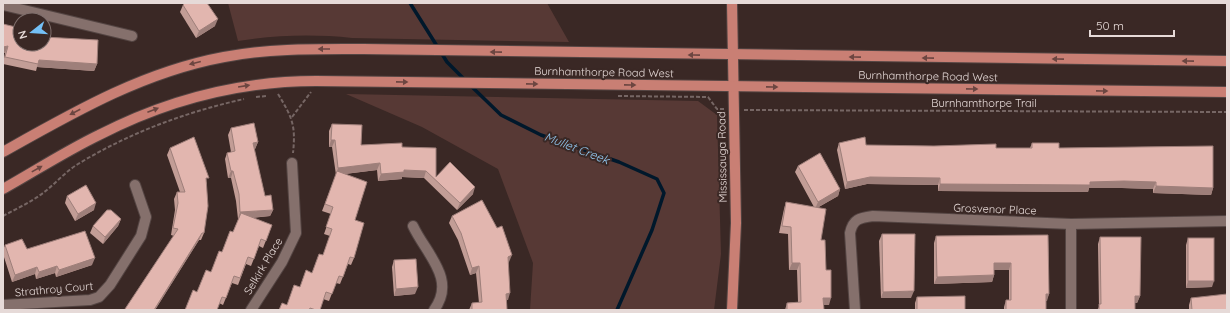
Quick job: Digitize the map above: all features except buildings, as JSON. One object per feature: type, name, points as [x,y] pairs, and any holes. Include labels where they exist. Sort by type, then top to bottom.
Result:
[{"type":"main road","name":"Mississauga Road","points":[[732,3],[736,223],[732,310]]},
{"type":"main road","name":"Burnhamthorpe Road West","points":[[3,152],[61,119],[116,91],[163,72],[226,57],[275,51],[363,49],[1227,62]]},
{"type":"main road","name":"Burnhamthorpe Road West","points":[[3,188],[99,134],[148,112],[181,100],[224,90],[267,83],[302,81],[363,81],[1227,92]]},
{"type":"street","points":[[3,4],[132,36]]},
{"type":"street","name":"Selkirk Place","points":[[251,310],[282,262],[296,234],[292,163]]},
{"type":"street","name":"Strathroy Court","points":[[3,305],[90,300],[99,297],[110,286],[141,236],[146,217],[135,185]]},
{"type":"street","name":"Grosvenor Place","points":[[855,310],[850,233],[852,224],[858,219],[873,216],[1071,224],[1227,221]]},
{"type":"street","points":[[1071,224],[1071,310]]},
{"type":"street","points":[[413,226],[440,272],[444,289],[434,310]]},
{"type":"path","points":[[305,92],[318,92]]},
{"type":"path","points":[[292,117],[311,92]]},
{"type":"path","points":[[278,94],[292,117],[294,140],[292,163]]},
{"type":"path","points":[[255,97],[286,94]]},
{"type":"path","points":[[614,96],[708,97],[717,109]]},
{"type":"path","points":[[3,216],[42,194],[76,165],[116,144],[160,124],[212,106],[247,98]]},
{"type":"path","name":"Burnhamthorpe Trail","points":[[742,110],[1227,112]]},
{"type":"shaded area","points":[[228,3],[547,3],[569,42],[352,38],[324,36],[281,36],[238,41]]},
{"type":"shaded area","points":[[346,94],[698,101],[717,115],[721,254],[714,310],[530,310],[533,263],[498,169],[422,127]]},
{"type":"waterway","name":"Mullet Creek","points":[[410,3],[447,62],[465,80]]},
{"type":"waterway","name":"Mullet Creek","points":[[470,85],[501,115],[541,135],[619,162],[657,179],[664,193],[652,230],[617,310]]}]
